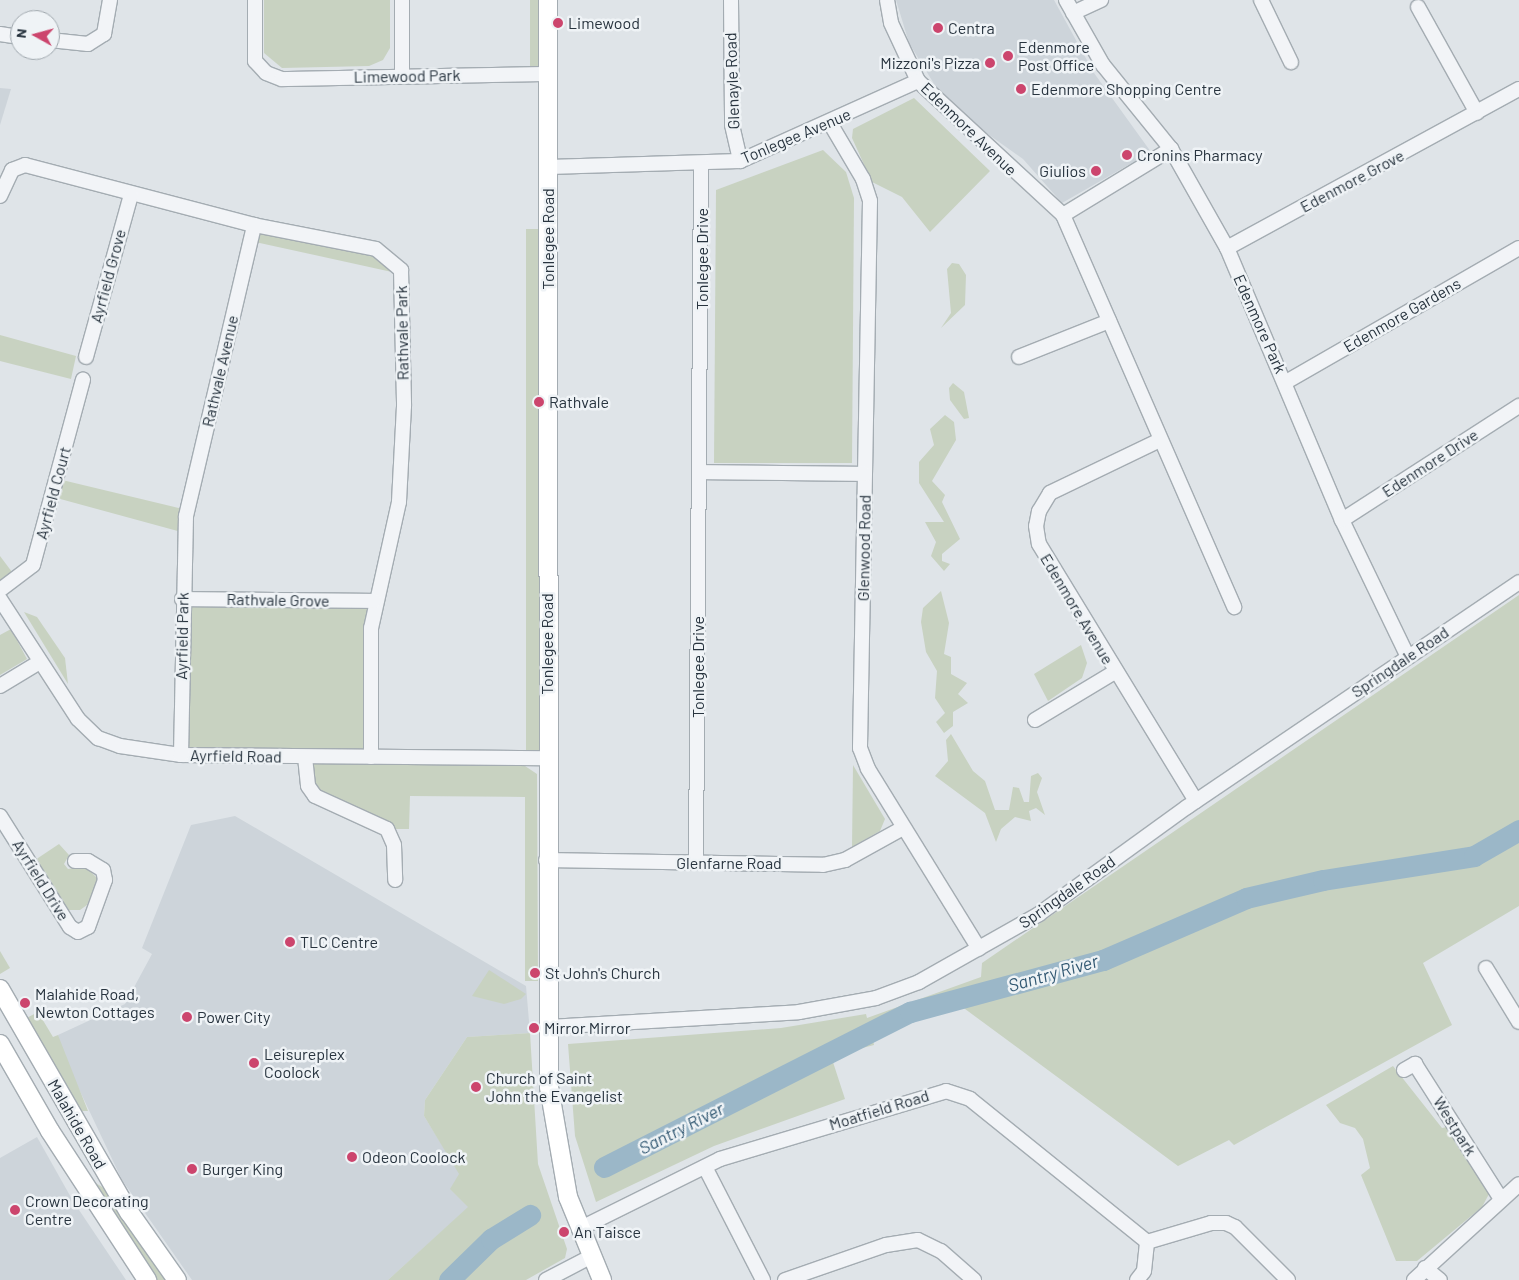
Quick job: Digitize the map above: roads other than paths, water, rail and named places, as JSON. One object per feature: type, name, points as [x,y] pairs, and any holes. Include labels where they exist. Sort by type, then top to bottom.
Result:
[{"type":"main road","name":"Tonlegee Road","points":[[548,0],[546,860],[549,1027],[555,1134],[579,1229],[602,1280]]},
{"type":"main road","name":"Malahide Road","points":[[0,989],[98,1160],[177,1280]]},
{"type":"main road","name":"Malahide Road","points":[[0,1044],[75,1172],[147,1280]]},
{"type":"main road","points":[[75,1172],[98,1160]]},
{"type":"street","points":[[60,41],[88,44],[104,34],[110,0]]},
{"type":"street","name":"Limewood Park","points":[[255,0],[255,61],[266,73],[282,79],[549,74]]},
{"type":"street","points":[[402,0],[402,76]]},
{"type":"street","name":"Glenayle Road","points":[[731,0],[732,125],[740,161]]},
{"type":"street","name":"Edenmore Avenue","points":[[887,0],[891,23],[918,81],[1063,215],[1234,607]]},
{"type":"street","name":"Edenmore Park","points":[[1066,0],[1103,65],[1171,149],[1227,248],[1286,382],[1342,520],[1408,657]]},
{"type":"street","points":[[1073,13],[1101,0]]},
{"type":"street","points":[[1261,0],[1291,62]]},
{"type":"street","points":[[1418,8],[1477,113]]},
{"type":"street","name":"Tonlegee Avenue","points":[[548,167],[701,165],[740,161],[830,123],[918,81]]},
{"type":"street","name":"Edenmore Grove","points":[[1227,248],[1519,89]]},
{"type":"street","name":"Glenwood Road","points":[[830,123],[863,179],[870,201],[860,748],[903,828],[979,950]]},
{"type":"street","points":[[1063,215],[1171,149]]},
{"type":"street","name":"Rathvale Park","points":[[2,190],[12,170],[25,165],[131,195],[254,226],[376,249],[400,270],[404,406],[399,502],[374,601],[371,757]]},
{"type":"street","name":"Tonlegee Drive","points":[[696,862],[701,165]]},
{"type":"street","name":"Ayrfield Grove","points":[[86,357],[131,195]]},
{"type":"street","name":"Rathvale Avenue","points":[[186,516],[254,226]]},
{"type":"street","name":"Edenmore Gardens","points":[[1286,382],[1519,248]]},
{"type":"street","points":[[1019,357],[1109,321]]},
{"type":"street","name":"Ayrfield Court","points":[[0,590],[33,564],[83,380]]},
{"type":"street","name":"Edenmore Drive","points":[[1342,520],[1519,406]]},
{"type":"street","name":"Edenmore Avenue","points":[[1160,440],[1063,485],[1050,494],[1039,511],[1039,544],[1115,672],[1196,801]]},
{"type":"street","points":[[700,472],[865,474]]},
{"type":"street","name":"Ayrfield Park","points":[[180,755],[182,598],[186,516]]},
{"type":"street","name":"Springdale Road","points":[[549,1027],[706,1020],[834,1007],[898,992],[979,950],[1039,914],[1196,801],[1519,582]]},
{"type":"street","name":"Rathvale Grove","points":[[182,598],[374,601]]},
{"type":"street","name":"Ayrfield Road","points":[[0,599],[38,663],[78,719],[98,738],[149,753],[305,757],[547,758]]},
{"type":"street","points":[[0,686],[38,663]]},
{"type":"street","name":"Edenmore Avenue","points":[[1035,720],[1115,672]]},
{"type":"street","points":[[305,757],[308,786],[315,796],[387,829],[394,845],[395,880]]},
{"type":"street","name":"Ayrfield Drive","points":[[0,816],[70,927],[78,932],[88,927],[106,880],[103,870],[88,861],[75,861]]},
{"type":"street","name":"Glenfarne Road","points":[[546,860],[823,865],[845,860],[903,828]]},
{"type":"street","points":[[1486,968],[1519,1022]]},
{"type":"street","name":"Westpark","points":[[1404,1070],[1416,1064],[1501,1199]]},
{"type":"street","name":"Moatfield Road","points":[[579,1229],[705,1167],[946,1091],[970,1099],[1148,1242]]},
{"type":"street","points":[[705,1167],[763,1280]]},
{"type":"street","points":[[1414,1280],[1519,1184]]},
{"type":"street","points":[[1137,1280],[1144,1271],[1148,1242],[1211,1223],[1235,1227],[1288,1280]]},
{"type":"street","points":[[785,1280],[886,1245],[918,1240],[942,1251],[974,1280]]},
{"type":"street","points":[[546,1280],[590,1257]]},
{"type":"street","points":[[1425,1268],[1440,1280]]},
{"type":"waterway","name":"Santry River","points":[[604,1167],[910,1012],[1103,960],[1246,898],[1323,880],[1474,856],[1519,830]]},
{"type":"waterway","name":"Santry River","points":[[449,1280],[491,1239],[530,1215]]},
{"type":"place","name":"Limewood","points":[[558,23]]},
{"type":"place","name":"Centra","points":[[938,28]]},
{"type":"place","name":"Edenmore Post Office","points":[[1008,56]]},
{"type":"place","name":"Mizzoni's Pizza","points":[[990,63]]},
{"type":"place","name":"Edenmore Shopping Centre","points":[[1021,89]]},
{"type":"place","name":"Cronins Pharmacy","points":[[1127,155]]},
{"type":"place","name":"Giulios","points":[[1096,171]]},
{"type":"place","name":"Rathvale","points":[[539,402]]},
{"type":"place","name":"TLC Centre","points":[[290,942]]},
{"type":"place","name":"St John's Church","points":[[535,973]]},
{"type":"place","name":"Malahide Road, Newton Cottages","points":[[25,1003]]},
{"type":"place","name":"Power City","points":[[187,1017]]},
{"type":"place","name":"Mirror Mirror","points":[[534,1028]]},
{"type":"place","name":"Leisureplex Coolock","points":[[254,1063]]},
{"type":"place","name":"Church of Saint John the Evangelist","points":[[476,1087]]},
{"type":"place","name":"Odeon Coolock","points":[[352,1157]]},
{"type":"place","name":"Burger King","points":[[192,1169]]},
{"type":"place","name":"Crown Decorating Centre","points":[[15,1210]]},
{"type":"place","name":"An Taisce","points":[[564,1232]]}]
